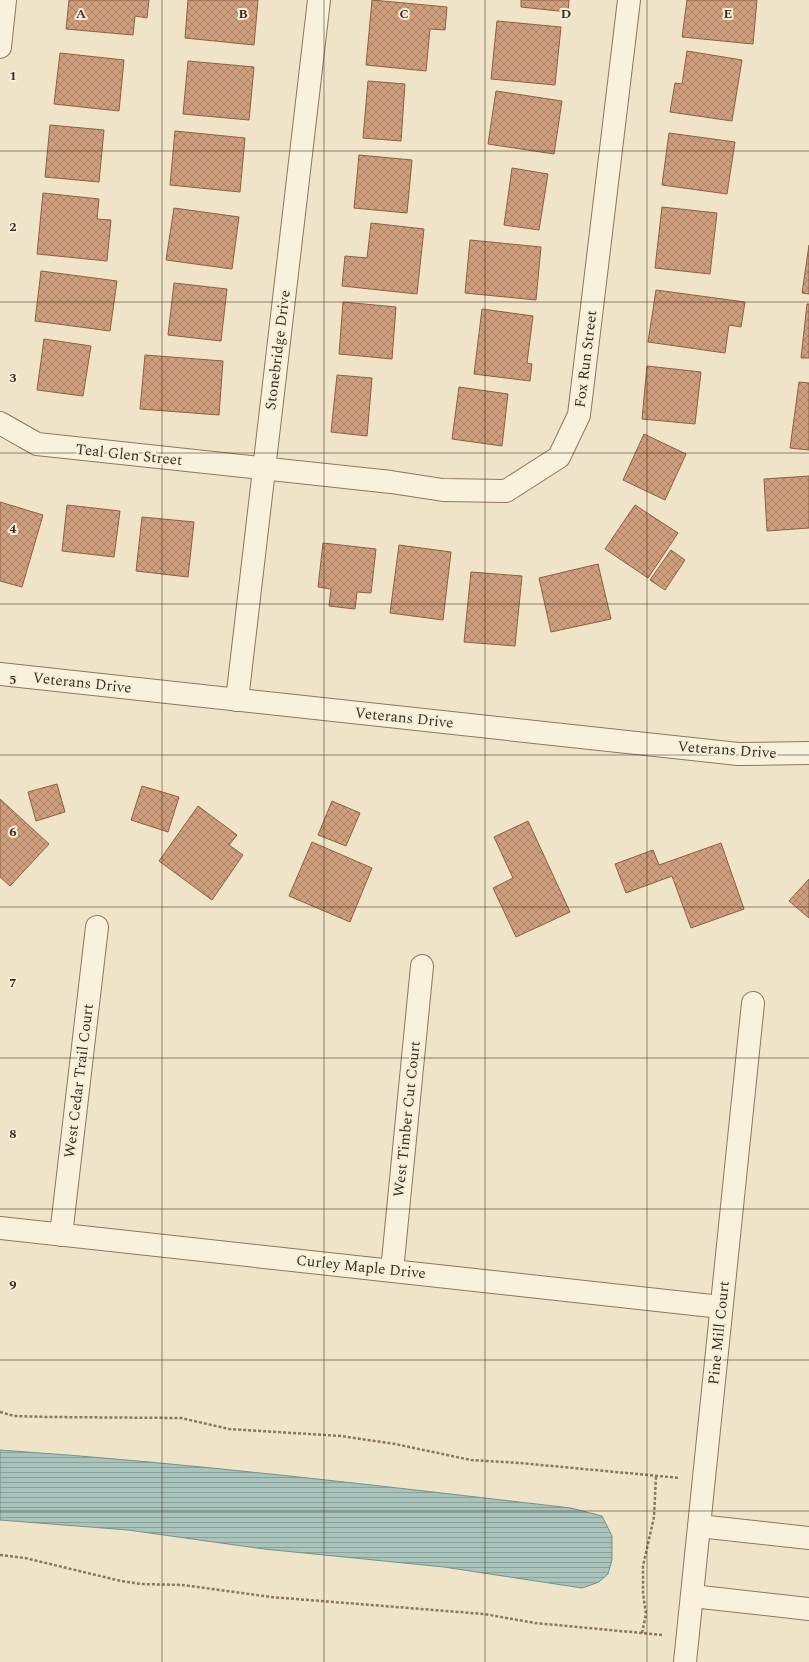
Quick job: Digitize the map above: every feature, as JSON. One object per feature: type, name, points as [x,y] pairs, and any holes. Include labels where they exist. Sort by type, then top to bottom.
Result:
[{"type":"street","points":[[0,47],[5,0]]},
{"type":"street","name":"Stonebridge Drive","points":[[237,700],[319,0]]},
{"type":"street","name":"Fox Run Street","points":[[264,470],[391,482],[443,490],[506,491],[559,457],[579,415],[629,0]]},
{"type":"street","name":"Teal Glen Street","points":[[0,423],[36,444],[264,470]]},
{"type":"street","name":"Veterans Drive","points":[[0,674],[738,754],[809,753]]},
{"type":"street","name":"West Cedar Trail Court","points":[[61,1235],[97,927]]},
{"type":"street","name":"West Timber Cut Court","points":[[392,1271],[422,966]]},
{"type":"street","name":"Pine Mill Court","points":[[685,1662],[753,1003]]},
{"type":"street","name":"Curley Maple Drive","points":[[0,1228],[721,1307]]},
{"type":"street","points":[[699,1526],[809,1538]]},
{"type":"street","points":[[692,1596],[809,1609]]},
{"type":"path","points":[[0,1412],[14,1416],[181,1418],[229,1429],[348,1437],[395,1444],[471,1460],[520,1462],[680,1478]]},
{"type":"path","points":[[642,1633],[646,1614],[643,1593],[644,1566],[654,1517],[656,1476]]},
{"type":"path","points":[[0,1555],[25,1558],[121,1581],[141,1584],[183,1585],[271,1597],[484,1614],[535,1623],[663,1635]]},
{"type":"water","points":[[0,1450],[215,1468],[571,1508],[602,1516],[612,1536],[612,1560],[608,1574],[599,1582],[582,1588],[444,1567],[264,1549],[128,1530],[0,1520]]},
{"type":"building","points":[[69,0],[149,0],[147,18],[135,16],[133,35],[66,29]]},
{"type":"building","points":[[188,0],[258,0],[254,45],[185,38]]},
{"type":"building","points":[[372,0],[447,7],[445,30],[430,29],[426,71],[366,65]]},
{"type":"building","points":[[521,0],[569,0],[568,12],[521,7]]},
{"type":"building","points":[[687,0],[757,0],[753,44],[682,37]]},
{"type":"building","points":[[497,21],[561,27],[555,85],[491,79]]},
{"type":"building","points":[[687,51],[742,60],[732,121],[670,112],[675,83],[682,84]]},
{"type":"building","points":[[60,53],[124,60],[119,111],[54,104]]},
{"type":"building","points":[[188,61],[254,67],[249,120],[183,114]]},
{"type":"building","points":[[368,81],[405,84],[401,141],[363,138]]},
{"type":"building","points":[[496,91],[562,101],[554,154],[488,144]]},
{"type":"building","points":[[50,125],[104,130],[99,182],[45,177]]},
{"type":"building","points":[[175,131],[245,138],[240,192],[170,185]]},
{"type":"building","points":[[669,133],[735,142],[727,194],[662,185]]},
{"type":"building","points":[[359,155],[412,160],[407,213],[354,208]]},
{"type":"building","points":[[512,168],[548,174],[539,230],[504,225]]},
{"type":"building","points":[[43,193],[99,199],[97,219],[111,220],[107,261],[37,254]]},
{"type":"building","points":[[662,207],[717,213],[710,274],[655,268]]},
{"type":"building","points":[[174,208],[239,217],[232,269],[166,260]]},
{"type":"building","points":[[371,223],[424,229],[417,294],[342,286],[345,256],[367,258]]},
{"type":"building","points":[[470,240],[541,247],[536,300],[465,293]]},
{"type":"building","points":[[809,245],[809,294],[802,293]]},
{"type":"building","points":[[41,271],[117,281],[110,331],[35,321]]},
{"type":"building","points":[[174,283],[227,289],[221,341],[168,335]]},
{"type":"building","points":[[656,290],[745,302],[741,327],[729,325],[725,353],[648,342]]},
{"type":"building","points":[[343,302],[396,307],[392,359],[339,354]]},
{"type":"building","points":[[807,304],[809,304],[809,358],[801,358]]},
{"type":"building","points":[[482,309],[533,316],[527,363],[532,364],[530,381],[474,374]]},
{"type":"building","points":[[44,339],[91,346],[83,396],[37,390]]},
{"type":"building","points":[[145,355],[223,361],[219,415],[140,409]]},
{"type":"building","points":[[647,366],[701,372],[695,424],[642,419]]},
{"type":"building","points":[[337,375],[372,378],[367,436],[331,432]]},
{"type":"building","points":[[799,382],[809,383],[809,450],[790,448]]},
{"type":"building","points":[[459,387],[508,394],[502,446],[452,439]]},
{"type":"building","points":[[644,434],[686,454],[665,500],[623,480]]},
{"type":"building","points":[[809,476],[809,528],[767,531],[764,479]]},
{"type":"building","points":[[0,502],[43,515],[22,587],[0,581]]},
{"type":"building","points":[[67,505],[120,511],[114,557],[62,551]]},
{"type":"building","points":[[635,505],[678,533],[648,578],[605,549]]},
{"type":"building","points":[[142,517],[194,522],[188,577],[136,571]]},
{"type":"building","points":[[323,543],[376,549],[371,593],[357,592],[355,609],[329,606],[331,589],[318,587]]},
{"type":"building","points":[[399,545],[451,552],[443,620],[390,613]]},
{"type":"building","points":[[671,550],[685,560],[665,590],[650,580]]},
{"type":"building","points":[[598,564],[611,619],[551,632],[539,578]]},
{"type":"building","points":[[471,572],[522,576],[515,646],[464,642]]},
{"type":"building","points":[[57,784],[65,812],[36,821],[28,792]]},
{"type":"building","points":[[142,786],[179,797],[168,832],[131,820]]},
{"type":"building","points":[[0,799],[49,844],[10,886],[0,877]]},
{"type":"building","points":[[332,801],[360,813],[346,846],[318,835]]},
{"type":"building","points":[[198,806],[237,835],[229,845],[243,855],[212,900],[159,861]]},
{"type":"building","points":[[528,821],[570,912],[516,937],[493,888],[513,878],[494,837]]},
{"type":"building","points":[[312,842],[372,868],[350,922],[289,896]]},
{"type":"building","points":[[721,843],[744,909],[691,928],[672,876],[626,893],[615,864],[653,850],[659,865]]},
{"type":"building","points":[[809,879],[809,918],[789,901]]}]
